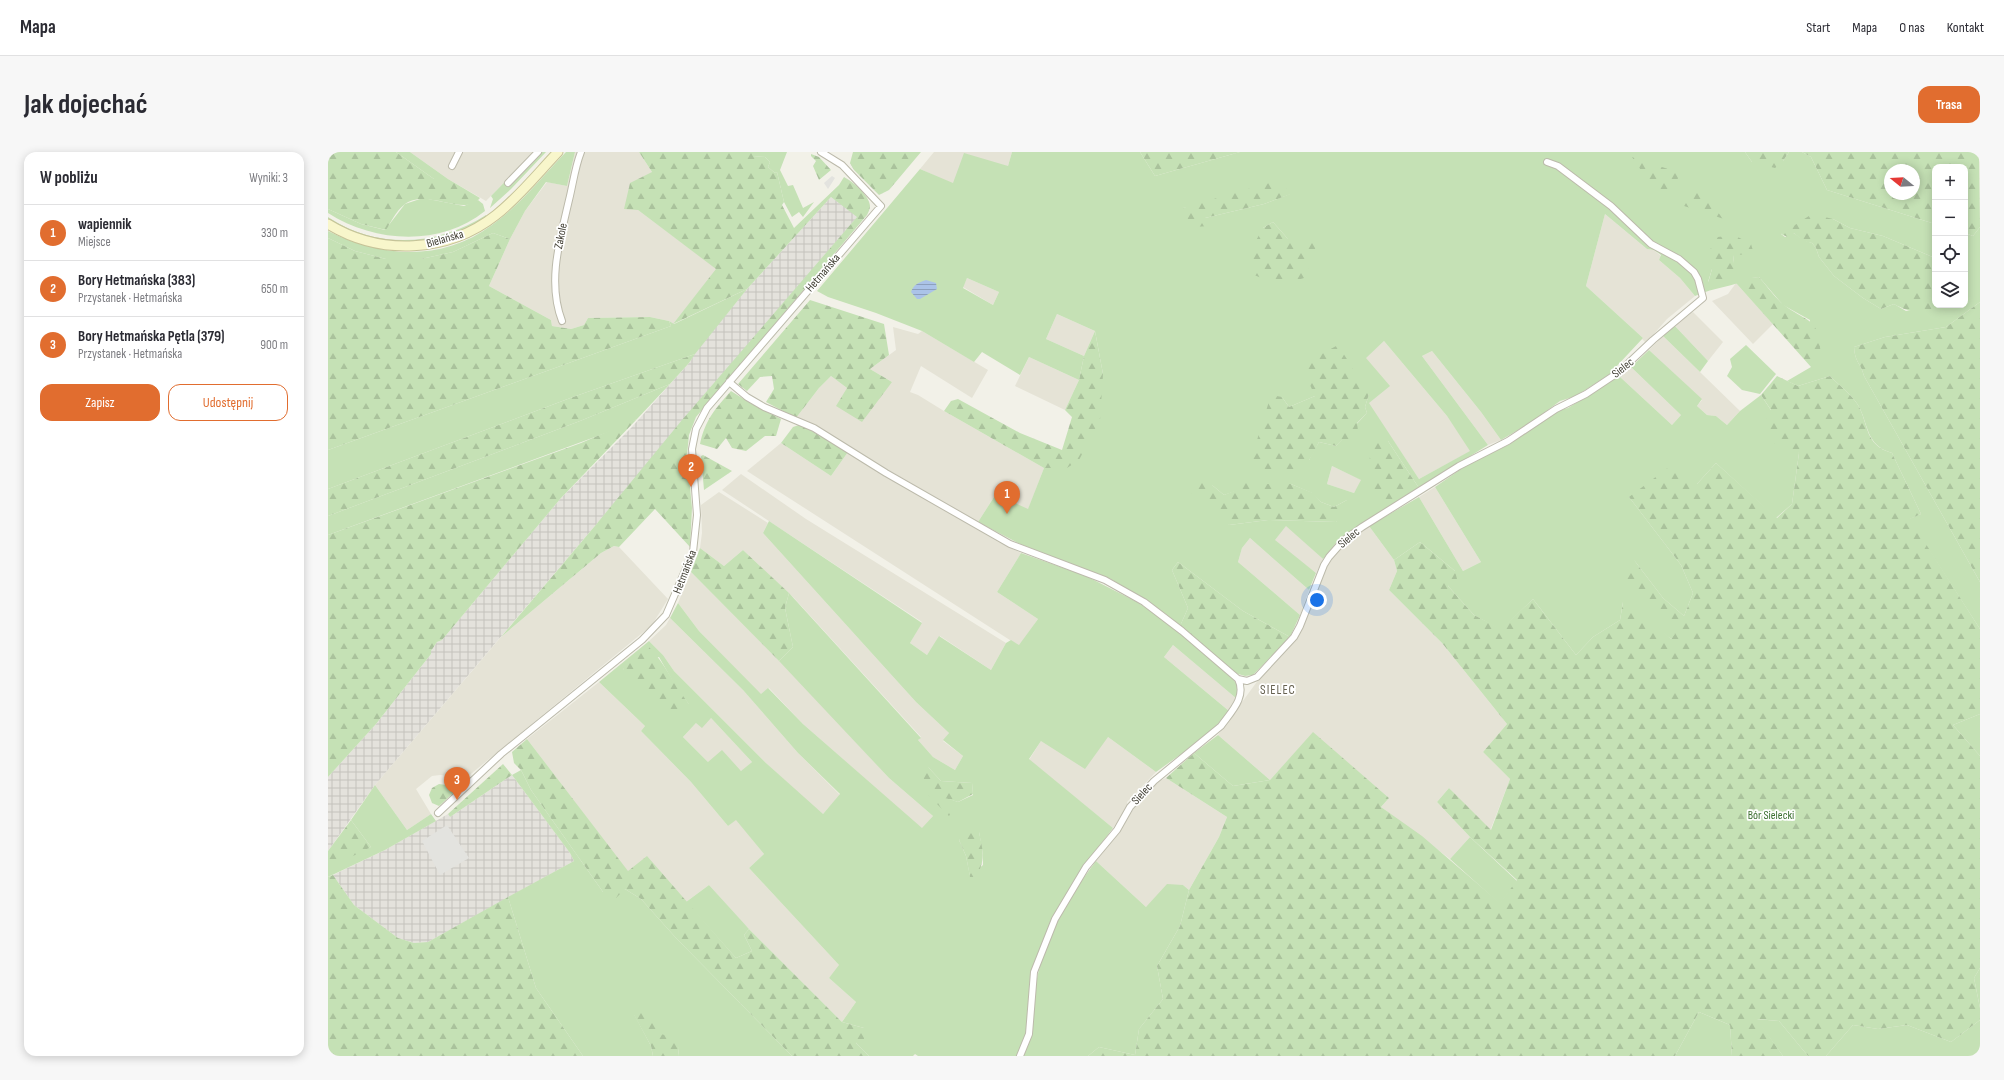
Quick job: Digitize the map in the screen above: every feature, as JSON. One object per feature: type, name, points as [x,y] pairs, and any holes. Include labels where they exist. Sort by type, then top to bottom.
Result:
[{"type":"street","points":[[452,166],[459,152]]},
{"type":"street","points":[[508,183],[538,152]]},
{"type":"street","name":"Bielańska","points":[[328,224],[354,237],[380,244],[404,246],[440,242],[472,230],[496,216],[558,152]]},
{"type":"street","name":"Zakole","points":[[562,321],[558,311],[556,294],[556,269],[567,209],[581,152]]},
{"type":"street","name":"Hetmańska","points":[[438,813],[501,754],[642,640],[666,615],[690,562],[695,541],[697,515],[692,449],[700,420],[707,408],[881,206],[842,165],[821,152]]},
{"type":"street","name":"Sielec","points":[[1238,679],[1247,681],[1257,677],[1294,638],[1303,620],[1324,565],[1344,540],[1454,469],[1508,441],[1556,408],[1586,394],[1619,372],[1653,340],[1703,298],[1698,279],[1694,272],[1679,259],[1651,244],[1611,206],[1558,166],[1547,162]]},
{"type":"street","points":[[730,382],[747,397],[770,410],[814,428],[893,477],[1010,544],[1105,580],[1144,602],[1182,631],[1238,679]]},
{"type":"street","name":"Sielec","points":[[1020,1056],[1028,1034],[1034,972],[1055,919],[1086,866],[1117,830],[1130,807],[1154,781],[1220,726],[1229,715],[1241,694],[1238,679]]},
{"type":"shaded area","points":[[410,152],[534,152],[486,201],[448,179]]},
{"type":"shaded area","points":[[575,152],[639,152],[652,172],[638,210],[717,269],[673,324],[669,321],[650,317],[588,318],[584,325],[571,329],[552,326],[551,320],[489,286],[510,239],[525,211],[547,182],[567,186]]},
{"type":"shaded area","points":[[934,152],[1012,152],[1008,166],[953,184],[920,169]]},
{"type":"shaded area","points":[[832,176],[835,178],[828,189],[824,183]]},
{"type":"shaded area","points":[[831,197],[858,216],[375,785],[328,851],[328,777],[376,724],[431,654],[431,651],[437,642],[442,640],[561,498],[631,428],[689,363],[697,350],[747,289]]},
{"type":"shaded area","points":[[1605,214],[1647,249],[1654,250],[1661,256],[1659,260],[1680,278],[1695,296],[1667,319],[1646,343],[1642,339],[1643,338],[1586,286]]},
{"type":"shaded area","points":[[967,278],[999,292],[993,305],[963,287]]},
{"type":"shaded area","points":[[1736,283],[1773,324],[1753,344],[1712,301],[1728,294]]},
{"type":"shaded area","points":[[1693,312],[1723,342],[1708,361],[1674,325]]},
{"type":"shaded area","points":[[1057,314],[1095,331],[1084,356],[1046,339]]},
{"type":"shaded area","points":[[893,327],[918,334],[922,331],[988,370],[972,398],[921,366],[910,392],[918,395],[1044,468],[1028,510],[996,494],[978,522],[885,468],[881,468],[809,422],[796,418],[819,388],[831,376],[847,388],[892,382],[870,369],[896,350]]},
{"type":"shaded area","points":[[1663,336],[1740,411],[1727,425],[1716,416],[1707,415],[1697,406],[1702,400],[1649,350]]},
{"type":"shaded area","points":[[1384,341],[1447,416],[1471,451],[1419,479],[1368,403],[1366,357]]},
{"type":"shaded area","points":[[1432,351],[1481,412],[1501,440],[1488,445],[1422,356]]},
{"type":"shaded area","points":[[1029,357],[1079,380],[1065,410],[1015,386]]},
{"type":"shaded area","points":[[1631,367],[1681,415],[1672,425],[1619,376]]},
{"type":"shaded area","points":[[781,443],[831,476],[848,452],[998,542],[1021,553],[997,592],[1038,619],[1019,646],[747,471]]},
{"type":"shaded area","points":[[1332,466],[1362,480],[1354,493],[1327,484]]},
{"type":"shaded area","points":[[741,474],[806,519],[1006,643],[991,670],[940,636],[927,655],[910,643],[922,622],[722,490]]},
{"type":"shaded area","points":[[1435,487],[1481,562],[1463,571],[1419,497]]},
{"type":"shaded area","points":[[719,492],[768,523],[763,533],[916,702],[949,733],[943,741],[963,756],[955,770],[933,757],[918,740],[921,737],[794,598],[743,550],[724,566],[700,548],[702,533],[701,505]]},
{"type":"shaded area","points":[[1286,525],[1323,559],[1316,573],[1274,541]]},
{"type":"shaded area","points":[[1369,526],[1394,560],[1397,571],[1389,590],[1442,643],[1507,724],[1483,752],[1510,779],[1490,831],[1449,788],[1437,802],[1470,837],[1450,859],[1381,807],[1389,798],[1313,733],[1270,780],[1218,735],[1256,683],[1295,640],[1329,563],[1346,543]]},
{"type":"shaded area","points":[[1250,538],[1309,590],[1300,615],[1238,562],[1242,548]]},
{"type":"shaded area","points":[[614,546],[619,547],[668,599],[652,625],[466,778],[440,775],[432,776],[416,789],[431,814],[407,830],[375,785],[501,637],[601,553]]},
{"type":"shaded area","points":[[691,572],[809,691],[889,778],[933,816],[922,829],[803,724],[769,688],[761,695],[699,631],[678,603]]},
{"type":"shaded area","points":[[670,618],[743,690],[798,753],[840,795],[822,815],[766,763],[674,671],[663,655],[649,641],[666,625]]},
{"type":"shaded area","points":[[1173,645],[1237,699],[1229,711],[1164,657]]},
{"type":"shaded area","points":[[599,682],[645,726],[641,731],[691,782],[728,826],[736,819],[764,854],[749,868],[840,966],[829,978],[856,1002],[842,1022],[742,922],[709,885],[686,902],[661,874],[628,872],[527,739]]},
{"type":"shaded area","points":[[711,718],[752,762],[742,771],[708,762],[683,737],[696,723]]},
{"type":"shaded area","points":[[1108,737],[1156,772],[1127,802],[1128,806],[1113,828],[1029,760],[1041,741]]},
{"type":"shaded area","points":[[512,775],[570,853],[574,861],[428,942],[414,943],[398,938],[354,905],[333,875],[385,850],[448,814],[450,817]]},
{"type":"shaded area","points":[[1166,778],[1227,817],[1219,837],[1189,890],[1183,885],[1146,907],[1096,861],[1119,833],[1134,808],[1159,781]]},
{"type":"shaded area","points":[[447,825],[469,858],[440,875],[422,841]]},
{"type":"green space","points":[[328,152],[396,152],[434,179],[448,179],[480,198],[473,203],[464,205],[423,199],[413,200],[399,210],[386,230],[361,224],[328,209]]},
{"type":"green space","points":[[396,152],[410,152],[448,179],[434,179]]},
{"type":"green space","points":[[534,152],[546,152],[511,189],[490,208],[493,199],[491,196]]},
{"type":"green space","points":[[566,152],[575,152],[567,186],[546,182],[525,211],[510,239],[493,233],[453,252],[421,259],[386,259],[355,251],[328,238],[328,231],[369,247],[390,251],[412,252],[432,250],[453,245],[473,237],[492,225],[512,209]]},
{"type":"green space","points":[[639,152],[752,152],[753,156],[765,157],[770,162],[768,167],[775,173],[777,172],[784,202],[782,205],[794,228],[839,185],[844,177],[856,185],[864,193],[869,202],[870,208],[867,215],[696,417],[689,435],[687,455],[692,508],[690,547],[655,509],[619,547],[614,546],[601,553],[501,637],[682,420],[857,217],[831,197],[747,289],[673,324],[716,269],[638,210],[624,209],[630,183],[652,172]]},
{"type":"green space","points":[[752,152],[787,152],[780,170],[788,186],[793,185],[803,208],[814,202],[803,217],[799,212],[792,217],[784,202],[777,172],[775,173],[768,167],[770,162],[765,157],[752,156]]},
{"type":"green space","points":[[853,152],[921,152],[889,190],[879,195],[854,170],[850,163]]},
{"type":"green space","points":[[1012,152],[1140,152],[1155,176],[1240,152],[1745,152],[1752,162],[1783,161],[1789,152],[1802,152],[1811,157],[1827,190],[1932,223],[1932,257],[1883,236],[1850,228],[1833,219],[1781,234],[1785,237],[1794,233],[1803,240],[1812,243],[1816,248],[1819,257],[1834,276],[1863,298],[1881,309],[1894,304],[1906,311],[1932,306],[1932,308],[1968,308],[1968,234],[1973,236],[1980,227],[1980,302],[1946,327],[1885,337],[1854,347],[1857,360],[1864,376],[1980,582],[1980,629],[1909,519],[1921,514],[1892,453],[1877,445],[1872,439],[1862,412],[1855,401],[1830,376],[1798,386],[1787,381],[1811,367],[1810,320],[1783,305],[1759,277],[1695,296],[1680,278],[1659,260],[1661,255],[1654,250],[1647,249],[1605,214],[1586,286],[1643,338],[1615,368],[1616,370],[1576,396],[1560,401],[1530,423],[1501,440],[1481,412],[1432,351],[1422,356],[1488,445],[1419,488],[1388,441],[1389,507],[1340,538],[1323,559],[1286,526],[1275,540],[1316,573],[1309,590],[1250,538],[1242,548],[1238,562],[1300,615],[1290,637],[1243,611],[1178,562],[1172,570],[1188,608],[1180,626],[1166,614],[1111,579],[1020,544],[978,522],[996,494],[1028,509],[1044,468],[1067,468],[1103,374],[1095,331],[1057,314],[1046,339],[1084,356],[1079,380],[1029,357],[1020,375],[982,352],[974,362],[922,331],[876,313],[828,297],[817,291],[920,169],[953,183],[964,153],[1008,166]],"holes":[[[1290,194],[1264,204],[1205,218],[1183,208]],[[1273,222],[1288,239],[1263,228]],[[1751,244],[1734,255],[1733,263],[1708,282],[1712,269]],[[967,278],[999,292],[993,305],[963,288]],[[1384,341],[1447,416],[1470,451],[1419,479],[1369,403],[1390,386],[1366,358]],[[1369,394],[1365,407],[1367,413],[1336,446],[1319,442],[1309,460],[1282,397],[1289,407],[1315,396]],[[1332,466],[1361,480],[1354,493],[1327,484]],[[1256,484],[1291,484],[1312,493],[1321,502],[1334,507],[1347,500],[1336,522],[1268,520],[1229,525],[1212,485],[1224,495]]]},
{"type":"green space","points":[[1140,152],[1240,152],[1155,176]]},
{"type":"green space","points":[[1745,152],[1789,152],[1783,161],[1775,168],[1752,162]]},
{"type":"green space","points":[[1802,152],[1979,152],[1980,227],[1973,236],[1968,234],[1968,164],[1932,164],[1932,223],[1827,190],[1811,157]]},
{"type":"green space","points":[[811,154],[819,157],[831,170],[819,180],[813,166],[816,161]]},
{"type":"green space","points":[[1632,157],[1680,173],[1672,193],[1658,195]]},
{"type":"green space","points":[[1279,180],[1291,194],[1264,204],[1205,218],[1211,226],[1191,227],[1183,208]]},
{"type":"green space","points":[[1697,190],[1724,219],[1678,204],[1683,192]]},
{"type":"green space","points":[[423,198],[464,206],[478,200],[483,204],[485,211],[467,223],[448,231],[407,237],[386,235],[366,230],[346,223],[328,213],[328,209],[361,224],[385,230],[405,204]]},
{"type":"green space","points":[[1812,214],[1833,219],[1850,228],[1883,236],[1932,257],[1932,308],[1927,311],[1916,312],[1894,304],[1881,309],[1863,298],[1834,276],[1819,257],[1816,248],[1812,243],[1803,241],[1794,233],[1790,238],[1781,234]]},
{"type":"green space","points":[[486,215],[486,218],[456,234],[440,239],[407,242],[390,241],[358,234],[328,219],[328,217],[347,228],[367,235],[387,239],[407,240],[428,238],[448,233]]},
{"type":"green space","points":[[1273,222],[1288,239],[1313,239],[1316,251],[1304,278],[1280,285],[1254,275],[1248,255],[1263,228]]},
{"type":"green space","points":[[493,233],[510,239],[489,286],[551,320],[552,326],[571,329],[584,325],[588,318],[650,317],[669,321],[671,326],[328,450],[328,238],[355,251],[386,259],[421,259],[453,252]]},
{"type":"green space","points":[[1734,235],[1751,244],[1754,254],[1734,255],[1733,263],[1738,270],[1725,282],[1718,284],[1708,283],[1712,269],[1706,256],[1718,237]]},
{"type":"green space","points":[[1759,277],[1784,305],[1807,319],[1815,327],[1820,342],[1821,355],[1811,367],[1736,283],[1748,278]]},
{"type":"green space","points":[[747,289],[695,354],[573,397],[328,489],[328,450],[671,326],[669,321],[674,324]]},
{"type":"green space","points":[[810,300],[884,324],[889,355],[870,369],[892,382],[862,422],[836,406],[847,388],[831,376],[819,388],[796,418],[766,402],[774,389],[772,376],[760,377],[747,391],[738,384]]},
{"type":"green space","points":[[1980,302],[1980,582],[1864,376],[1857,360],[1854,347],[1885,337],[1946,327]]},
{"type":"green space","points":[[1674,325],[1708,361],[1700,372],[1663,336]]},
{"type":"green space","points":[[1095,331],[1103,374],[1100,420],[1079,460],[1067,468],[1044,468],[944,411],[951,401],[958,399],[1020,433],[1062,450],[1072,417],[1065,410],[1079,380],[1084,356]]},
{"type":"green space","points":[[1338,345],[1369,394],[1365,407],[1367,413],[1357,423],[1359,439],[1342,440],[1336,446],[1319,442],[1308,461],[1295,471],[1288,473],[1267,470],[1253,462],[1253,453],[1271,395],[1282,397],[1289,407],[1315,396],[1301,365]]},
{"type":"green space","points":[[1746,345],[1776,374],[1760,394],[1742,390],[1727,376],[1732,367],[1730,359]]},
{"type":"green space","points":[[1649,350],[1702,399],[1697,406],[1707,415],[1716,416],[1727,425],[1740,411],[1761,395],[1799,453],[1792,504],[1776,518],[1716,463],[1697,484],[1629,497],[1681,565],[1693,593],[1684,616],[1663,598],[1634,560],[1676,634],[1671,639],[1623,602],[1620,620],[1593,637],[1576,655],[1533,599],[1501,630],[1474,615],[1448,586],[1455,571],[1420,542],[1394,560],[1369,526],[1419,497],[1463,571],[1481,562],[1435,487],[1467,465],[1510,444],[1553,412],[1568,408],[1619,376],[1672,425],[1681,415],[1631,367]]},
{"type":"green space","points":[[695,354],[670,384],[580,421],[328,516],[328,489],[573,397]]},
{"type":"green space","name":"Bór Sielecki","points":[[1777,376],[1798,386],[1830,376],[1855,401],[1876,445],[1892,453],[1921,514],[1910,519],[1980,629],[1980,714],[1953,725],[1980,756],[1980,968],[1974,978],[1980,1008],[1980,1020],[1951,1042],[1907,1025],[1878,1029],[1853,1025],[1826,1056],[1808,1056],[1779,1021],[1757,1019],[1783,1056],[1732,1056],[1730,1025],[1699,1012],[1675,1056],[1088,1056],[1099,1047],[1135,1055],[1139,1029],[1163,999],[1157,966],[1180,926],[1189,890],[1219,837],[1227,817],[1166,778],[1194,753],[1233,786],[1270,780],[1313,732],[1389,798],[1381,807],[1422,836],[1500,903],[1517,880],[1470,837],[1437,802],[1449,788],[1491,830],[1510,779],[1483,752],[1507,724],[1442,643],[1389,590],[1397,571],[1394,560],[1420,542],[1455,571],[1457,579],[1448,586],[1474,615],[1501,629],[1533,599],[1576,655],[1593,637],[1620,620],[1623,602],[1627,599],[1671,639],[1675,634],[1621,574],[1634,560],[1663,598],[1684,616],[1693,593],[1681,565],[1629,497],[1673,464],[1697,484],[1716,463],[1777,518],[1792,504],[1799,453],[1775,444],[1765,422],[1771,410],[1761,395]]},
{"type":"green space","points":[[670,384],[637,419],[622,427],[328,535],[328,516],[580,421]]},
{"type":"green space","points":[[731,391],[781,419],[776,436],[765,436],[746,451],[732,448],[726,438],[717,449],[700,444],[711,415]]},
{"type":"green space","points":[[637,419],[561,498],[442,640],[437,642],[431,651],[431,654],[376,724],[328,777],[328,535],[581,443]]},
{"type":"green space","points":[[799,425],[848,452],[831,476],[781,443],[793,427]]},
{"type":"green space","points":[[1372,436],[1388,441],[1419,488],[1389,507],[1374,493],[1369,466]]},
{"type":"green space","points":[[703,455],[732,471],[704,490],[701,456]]},
{"type":"green space","points":[[1247,476],[1256,484],[1291,484],[1313,493],[1321,502],[1334,507],[1347,500],[1351,504],[1336,522],[1268,520],[1229,525],[1189,491],[1199,480],[1212,485],[1224,495],[1239,489]]},
{"type":"green space","points":[[769,521],[922,623],[910,643],[927,655],[939,636],[991,670],[1006,643],[1011,640],[1019,645],[1038,619],[997,592],[1021,553],[1086,576],[1137,602],[1177,629],[1233,679],[1238,686],[1237,699],[1173,645],[1164,657],[1229,711],[1204,737],[1156,772],[1108,737],[1085,769],[1041,741],[1029,759],[1113,828],[1085,865],[1040,948],[1029,1024],[1017,1056],[918,1056],[915,1054],[913,1056],[869,1056],[856,1043],[864,1028],[842,1022],[856,1002],[829,978],[839,965],[749,868],[764,854],[736,820],[728,826],[691,782],[641,731],[645,726],[599,682],[649,641],[663,655],[674,671],[766,763],[823,814],[840,794],[798,753],[743,690],[670,618],[678,603],[699,631],[761,694],[768,688],[803,724],[922,828],[933,816],[889,778],[779,661],[793,647],[785,608],[789,593],[921,738],[918,740],[933,757],[955,770],[963,756],[943,740],[949,733],[916,702],[763,533]],"holes":[[[659,657],[679,692],[689,704],[623,669]],[[711,718],[752,762],[741,771],[722,750],[708,762],[683,737],[696,723],[702,728]],[[928,767],[941,781],[972,783],[973,795],[958,802],[944,797]],[[979,832],[983,854],[983,865],[970,876],[966,856],[959,840]]]},
{"type":"green space","points":[[700,548],[724,566],[743,550],[789,593],[785,608],[793,647],[779,661],[691,572]]},
{"type":"green space","points":[[1178,562],[1243,611],[1290,637],[1253,675],[1245,676],[1235,673],[1180,626],[1188,608],[1172,570]]},
{"type":"green space","points":[[648,646],[689,704],[673,721],[623,669]]},
{"type":"green space","points":[[1980,714],[1980,756],[1953,725]]},
{"type":"green space","points":[[1218,735],[1270,780],[1233,786],[1194,753]]},
{"type":"green space","points":[[527,739],[628,871],[647,856],[736,958],[752,951],[744,935],[749,929],[842,1022],[864,1028],[864,1040],[856,1043],[869,1056],[792,1056],[676,938],[641,899],[625,889],[616,898],[603,892],[531,790],[521,770],[514,763],[512,752]]},
{"type":"green space","points":[[503,764],[512,775],[450,817],[448,814]]},
{"type":"green space","points":[[928,767],[941,781],[972,783],[973,794],[958,802],[945,798],[954,808],[949,816],[929,796],[921,770]]},
{"type":"green space","points":[[521,770],[531,790],[603,892],[625,889],[641,899],[676,938],[792,1056],[678,1056],[679,1048],[634,1014],[651,1046],[653,1056],[583,1056],[536,988],[508,897],[574,861],[570,853],[512,775]]},
{"type":"green space","points":[[439,784],[460,787],[439,806],[432,803],[429,795],[432,788]]},
{"type":"green space","points":[[375,785],[407,830],[431,814],[436,821],[385,850],[328,877],[328,863],[371,847],[351,820]]},
{"type":"green space","points":[[351,820],[371,847],[337,864],[328,863],[328,851]]},
{"type":"green space","points":[[968,832],[979,832],[982,845],[983,855],[976,877],[970,877],[966,856],[959,840]]},
{"type":"green space","points":[[1470,837],[1517,881],[1500,904],[1450,859]]},
{"type":"green space","points":[[1096,861],[1146,907],[1167,884],[1183,885],[1189,890],[1180,926],[1157,966],[1163,999],[1139,1029],[1135,1055],[1099,1047],[1088,1056],[1023,1056],[1029,1040],[1032,1024],[1038,972],[1050,938],[1066,905]]},
{"type":"green space","points":[[333,875],[354,905],[398,938],[414,943],[428,942],[508,897],[536,988],[583,1056],[328,1056],[328,877]]},
{"type":"green space","points":[[709,885],[749,929],[744,935],[752,951],[736,958],[686,902]]},
{"type":"green space","points":[[1980,968],[1980,1008],[1974,978]]},
{"type":"green space","points":[[646,1012],[661,1034],[675,1038],[679,1048],[678,1056],[653,1056],[651,1046],[633,1013]]},
{"type":"green space","points":[[1699,1012],[1730,1025],[1732,1056],[1675,1056]]},
{"type":"green space","points":[[1756,1019],[1779,1021],[1808,1056],[1783,1056]]},
{"type":"green space","points":[[1980,1020],[1980,1056],[1826,1056],[1853,1025],[1878,1029],[1907,1025],[1951,1042]]},
{"type":"water","points":[[926,280],[936,283],[937,289],[920,299],[917,299],[911,292],[912,289],[917,284]]},
{"type":"place","name":"Bory Hetmańska (383)","points":[[691,487]]},
{"type":"place","name":"wapiennik","points":[[1007,514]]},
{"type":"place","name":"Bory Hetmańska Pętla (379)","points":[[457,800]]},
{"type":"district","name":"SIELEC","points":[[1278,690]]}]
